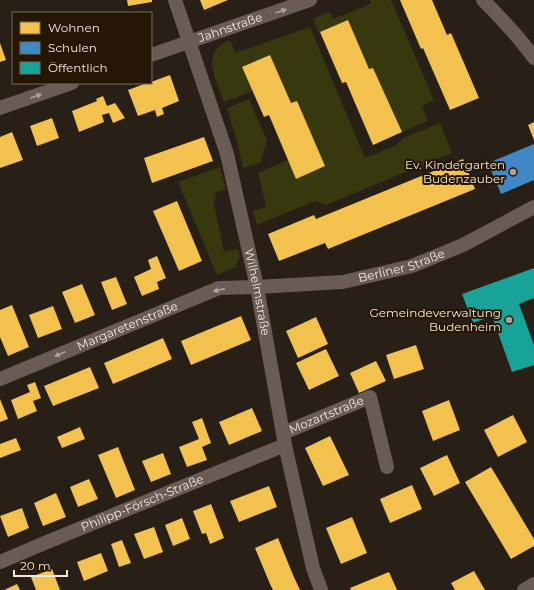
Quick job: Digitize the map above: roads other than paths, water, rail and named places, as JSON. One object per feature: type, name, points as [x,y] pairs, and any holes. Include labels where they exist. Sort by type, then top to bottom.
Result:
[{"type":"street","name":"Wilhelmstraße","points":[[175,0],[227,154],[258,287],[284,439],[313,568],[321,590]]},
{"type":"street","name":"Jahnstraße","points":[[152,55],[310,0]]},
{"type":"street","points":[[483,0],[500,16],[534,58]]},
{"type":"street","points":[[0,108],[69,84]]},
{"type":"street","name":"Berliner Straße","points":[[258,287],[343,282],[412,266],[463,245],[534,207]]},
{"type":"street","name":"Margaretenstraße","points":[[0,380],[219,288],[258,287]]},
{"type":"street","name":"Mozartstraße","points":[[284,439],[370,397],[387,467]]},
{"type":"street","name":"Philipp-Försch-Straße","points":[[0,562],[284,439]]},
{"type":"place","name":"Ev. Kindergarten Budenzauber","points":[[513,172]]},
{"type":"place","name":"Gemeindeverwaltung Budenheim","points":[[509,320]]}]
